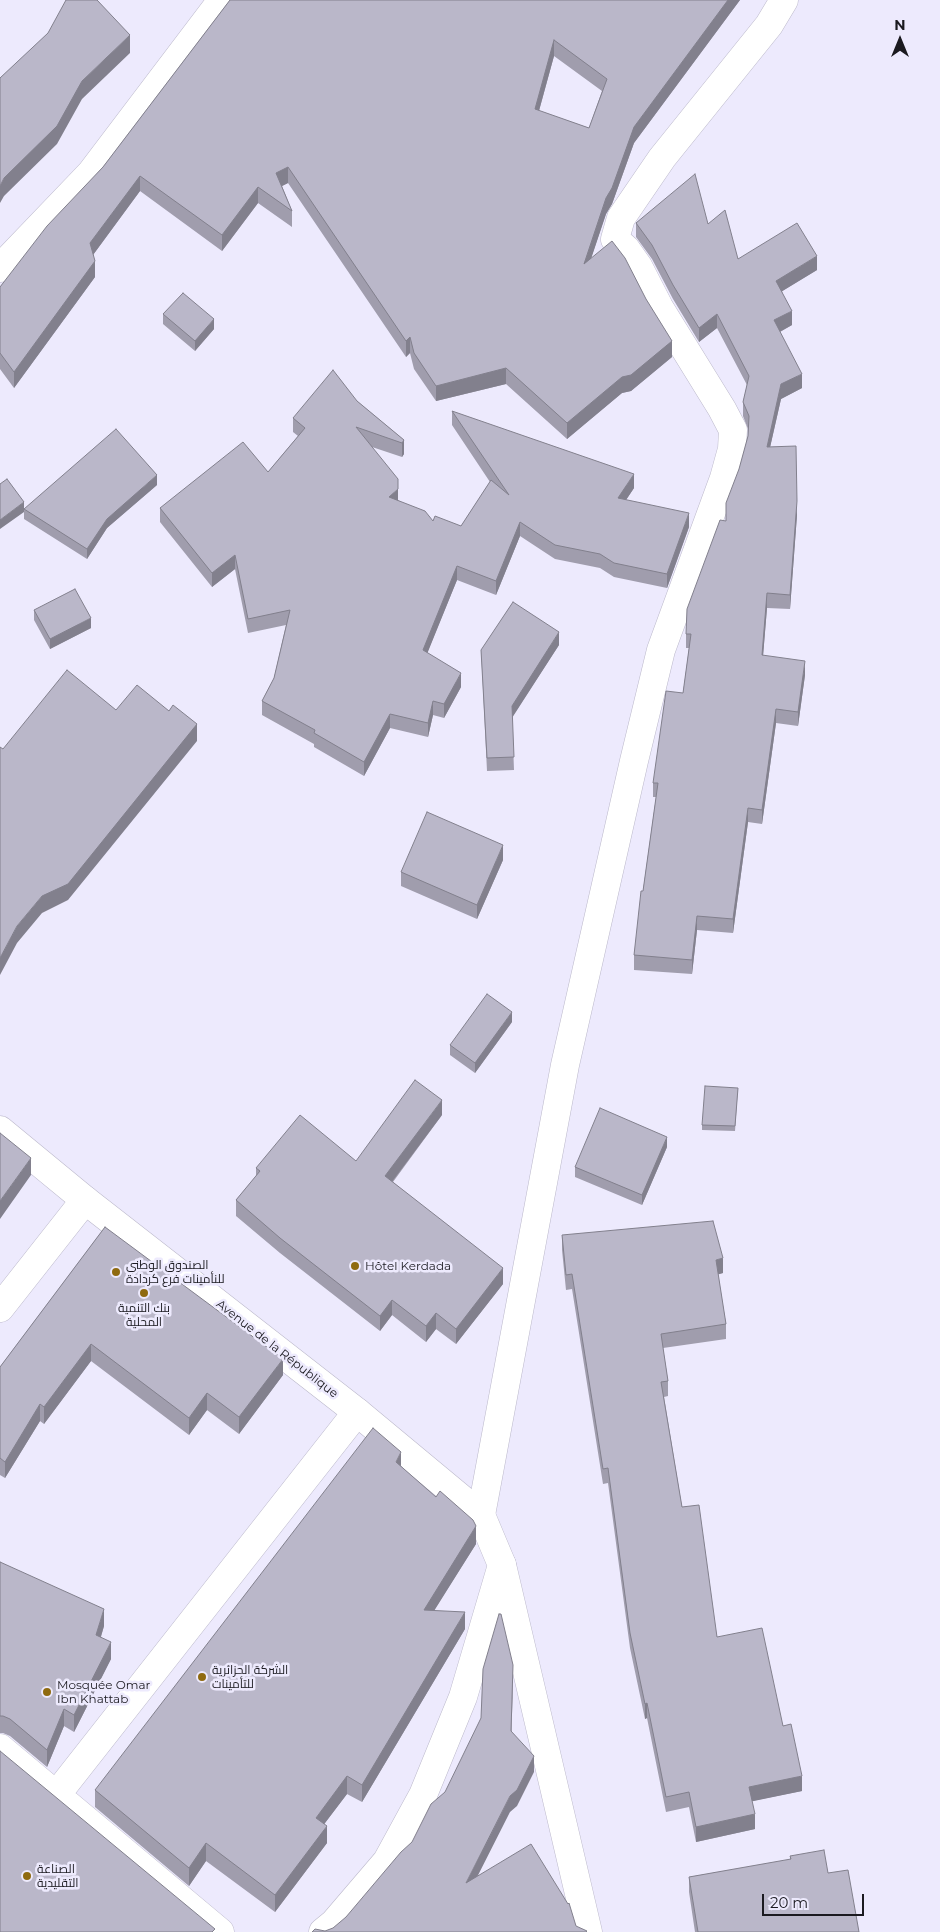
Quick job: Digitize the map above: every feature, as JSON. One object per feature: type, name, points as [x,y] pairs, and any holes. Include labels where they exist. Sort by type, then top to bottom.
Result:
[{"type":"street","points":[[0,268],[91,173],[222,0]]},
{"type":"street","points":[[588,1932],[502,1565],[482,1515],[566,1065],[634,761],[661,650],[724,478],[732,449],[733,430],[722,409],[659,307],[638,266],[616,239],[621,218],[662,158],[770,25],[784,0]]},
{"type":"street","name":"Avenue de la République","points":[[0,1130],[85,1200],[357,1412],[482,1515]]},
{"type":"street","points":[[0,1308],[85,1200]]},
{"type":"street","points":[[57,1794],[357,1412]]},
{"type":"street","points":[[324,1932],[334,1923],[387,1861],[423,1795],[463,1697],[502,1565]]},
{"type":"street","points":[[0,1748],[220,1932]]},
{"type":"building","points":[[66,0],[97,0],[130,35],[82,81],[57,126],[4,178],[0,186],[0,78],[48,33]]},
{"type":"building","points":[[230,0],[728,0],[634,127],[612,188],[606,198],[584,264],[612,241],[625,258],[646,299],[672,341],[631,375],[622,377],[567,423],[506,368],[436,386],[414,353],[410,337],[406,341],[288,167],[276,173],[292,211],[258,187],[222,235],[140,176],[90,243],[95,261],[14,372],[0,353],[0,287],[47,226],[103,167]],"holes":[[[554,40],[607,79],[589,128],[535,109]]]},
{"type":"building","points":[[695,174],[708,224],[725,210],[738,259],[797,223],[817,256],[776,281],[792,311],[774,320],[802,374],[781,384],[767,447],[796,446],[797,501],[790,595],[767,593],[762,655],[805,661],[798,712],[776,709],[762,810],[748,808],[733,919],[697,916],[692,960],[634,955],[641,891],[643,891],[658,783],[653,783],[666,691],[683,693],[691,634],[686,634],[687,609],[720,520],[726,521],[726,503],[739,469],[748,436],[749,416],[743,402],[749,376],[717,314],[699,328],[652,245],[636,223]]},
{"type":"building","points":[[183,293],[214,319],[195,341],[163,314]]},
{"type":"building","points":[[333,370],[357,401],[404,440],[402,443],[356,427],[398,479],[398,489],[389,497],[425,511],[433,521],[435,516],[461,526],[491,480],[509,495],[452,411],[634,474],[618,498],[689,513],[667,574],[614,563],[600,554],[555,545],[520,522],[496,581],[457,566],[423,650],[461,673],[444,704],[433,701],[428,723],[390,714],[364,762],[314,733],[315,730],[262,701],[274,678],[290,610],[248,619],[235,555],[212,573],[160,508],[243,442],[268,472],[305,428],[293,418]]},
{"type":"building","points":[[116,429],[157,475],[107,519],[87,549],[24,509]]},
{"type":"building","points":[[7,479],[24,502],[0,520],[0,484]]},
{"type":"building","points":[[75,589],[91,618],[50,639],[34,610]]},
{"type":"building","points":[[513,602],[559,632],[512,706],[514,757],[487,758],[481,650]]},
{"type":"building","points":[[67,670],[116,710],[137,685],[169,711],[173,705],[197,724],[68,884],[42,896],[17,926],[0,958],[0,747],[3,749]]},
{"type":"building","points":[[427,812],[503,845],[477,905],[401,872]]},
{"type":"building","points":[[487,994],[512,1012],[475,1063],[450,1045]]},
{"type":"building","points":[[415,1080],[442,1100],[385,1176],[503,1268],[456,1329],[436,1313],[426,1326],[392,1300],[380,1316],[280,1238],[236,1200],[260,1171],[256,1168],[300,1115],[356,1161]]},
{"type":"building","points":[[705,1086],[738,1088],[735,1126],[702,1125]]},
{"type":"building","points":[[600,1108],[667,1137],[642,1195],[575,1167]]},
{"type":"building","points":[[0,1133],[31,1158],[0,1201]]},
{"type":"building","points":[[713,1221],[723,1258],[716,1260],[726,1324],[661,1334],[668,1381],[661,1382],[682,1507],[699,1505],[717,1637],[762,1628],[783,1726],[791,1724],[802,1776],[749,1787],[755,1814],[696,1827],[689,1792],[666,1797],[647,1703],[645,1704],[630,1633],[608,1468],[603,1469],[572,1274],[566,1275],[562,1235]]},
{"type":"building","points":[[105,1227],[283,1359],[239,1417],[207,1393],[189,1418],[91,1344],[44,1407],[40,1404],[5,1462],[0,1458],[0,1367]]},
{"type":"building","points":[[373,1428],[401,1452],[396,1462],[436,1497],[440,1491],[473,1520],[476,1526],[424,1610],[465,1612],[362,1785],[347,1776],[316,1818],[327,1826],[275,1895],[206,1843],[189,1868],[95,1790]]},
{"type":"building","name":"Mosquée Omar Ibn Khattab","points":[[0,1562],[104,1609],[96,1635],[111,1642],[74,1715],[64,1709],[47,1750],[10,1719],[0,1716]]},
{"type":"building","points":[[499,1614],[501,1614],[513,1665],[511,1731],[534,1756],[517,1790],[510,1796],[466,1883],[531,1844],[569,1903],[576,1926],[587,1931],[312,1932],[315,1929],[325,1931],[333,1928],[346,1917],[401,1852],[412,1842],[431,1804],[445,1792],[481,1718],[483,1669]]},
{"type":"building","points":[[0,1751],[215,1929],[212,1932],[0,1932]]},
{"type":"building","points":[[824,1850],[828,1873],[848,1870],[859,1932],[698,1932],[689,1877],[791,1859],[790,1856]]},
{"type":"place","name":"Hôtel Kerdada","points":[[355,1266]]},
{"type":"place","name":"الصندوق الوطني للنأمينات فرع كردادة","points":[[116,1272]]},
{"type":"place","name":"بنك التنمية المحلية","points":[[144,1293]]},
{"type":"place","name":"الشركة الجزائرية للتأمينات","points":[[202,1677]]},
{"type":"place","name":"Mosquée Omar Ibn Khattab","points":[[47,1692]]},
{"type":"place","name":"الصناعة التقليدية","points":[[27,1876]]}]
